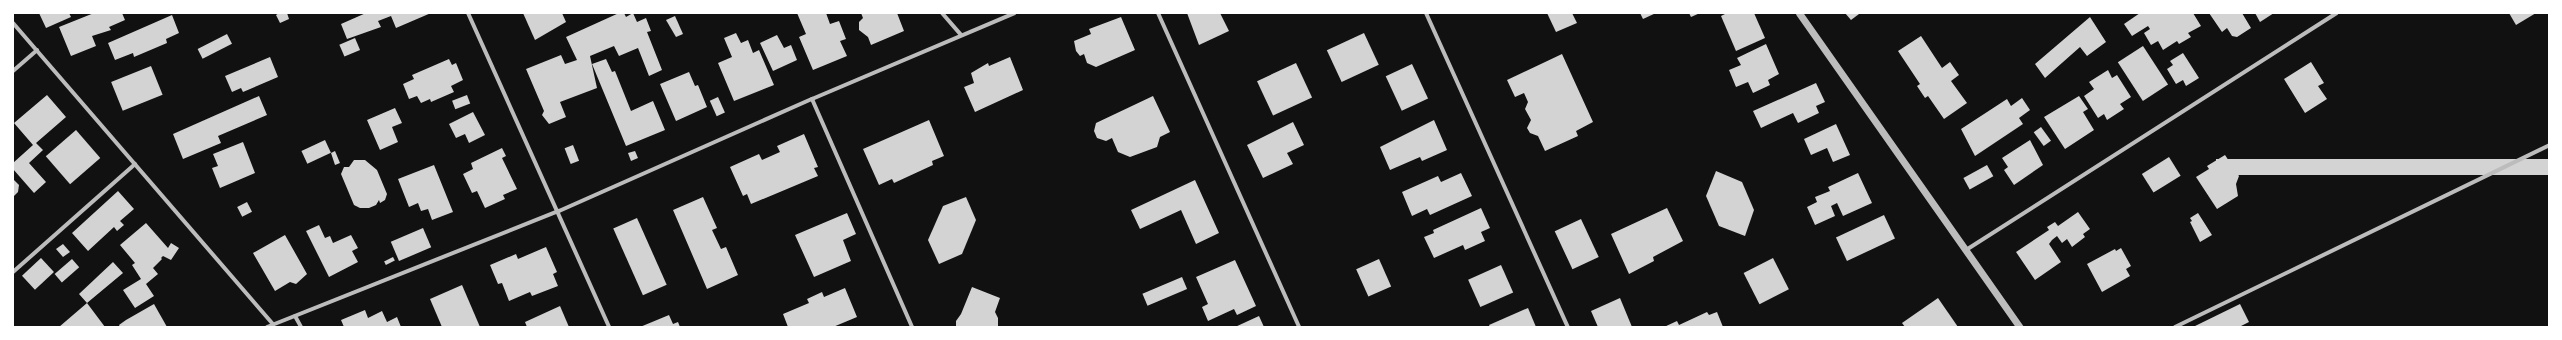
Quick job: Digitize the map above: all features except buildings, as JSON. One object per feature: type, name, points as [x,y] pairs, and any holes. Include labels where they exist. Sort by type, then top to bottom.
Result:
[{"type":"street","points":[[468,13],[503,94],[559,211],[609,327]]},
{"type":"street","points":[[942,13],[961,34]]},
{"type":"street","points":[[267,327],[559,211],[961,34],[1015,13]]},
{"type":"street","points":[[1158,13],[1300,327]]},
{"type":"street","points":[[1426,13],[1568,327]]},
{"type":"street","points":[[1799,13],[2020,327]]},
{"type":"street","points":[[1965,250],[2337,13]]},
{"type":"street","points":[[13,23],[273,324]]},
{"type":"street","points":[[13,71],[37,50]]},
{"type":"street","points":[[812,99],[912,327]]},
{"type":"street","points":[[2175,327],[2549,145]]},
{"type":"street","points":[[13,272],[135,164]]},
{"type":"street","points":[[295,316],[301,327]]}]
